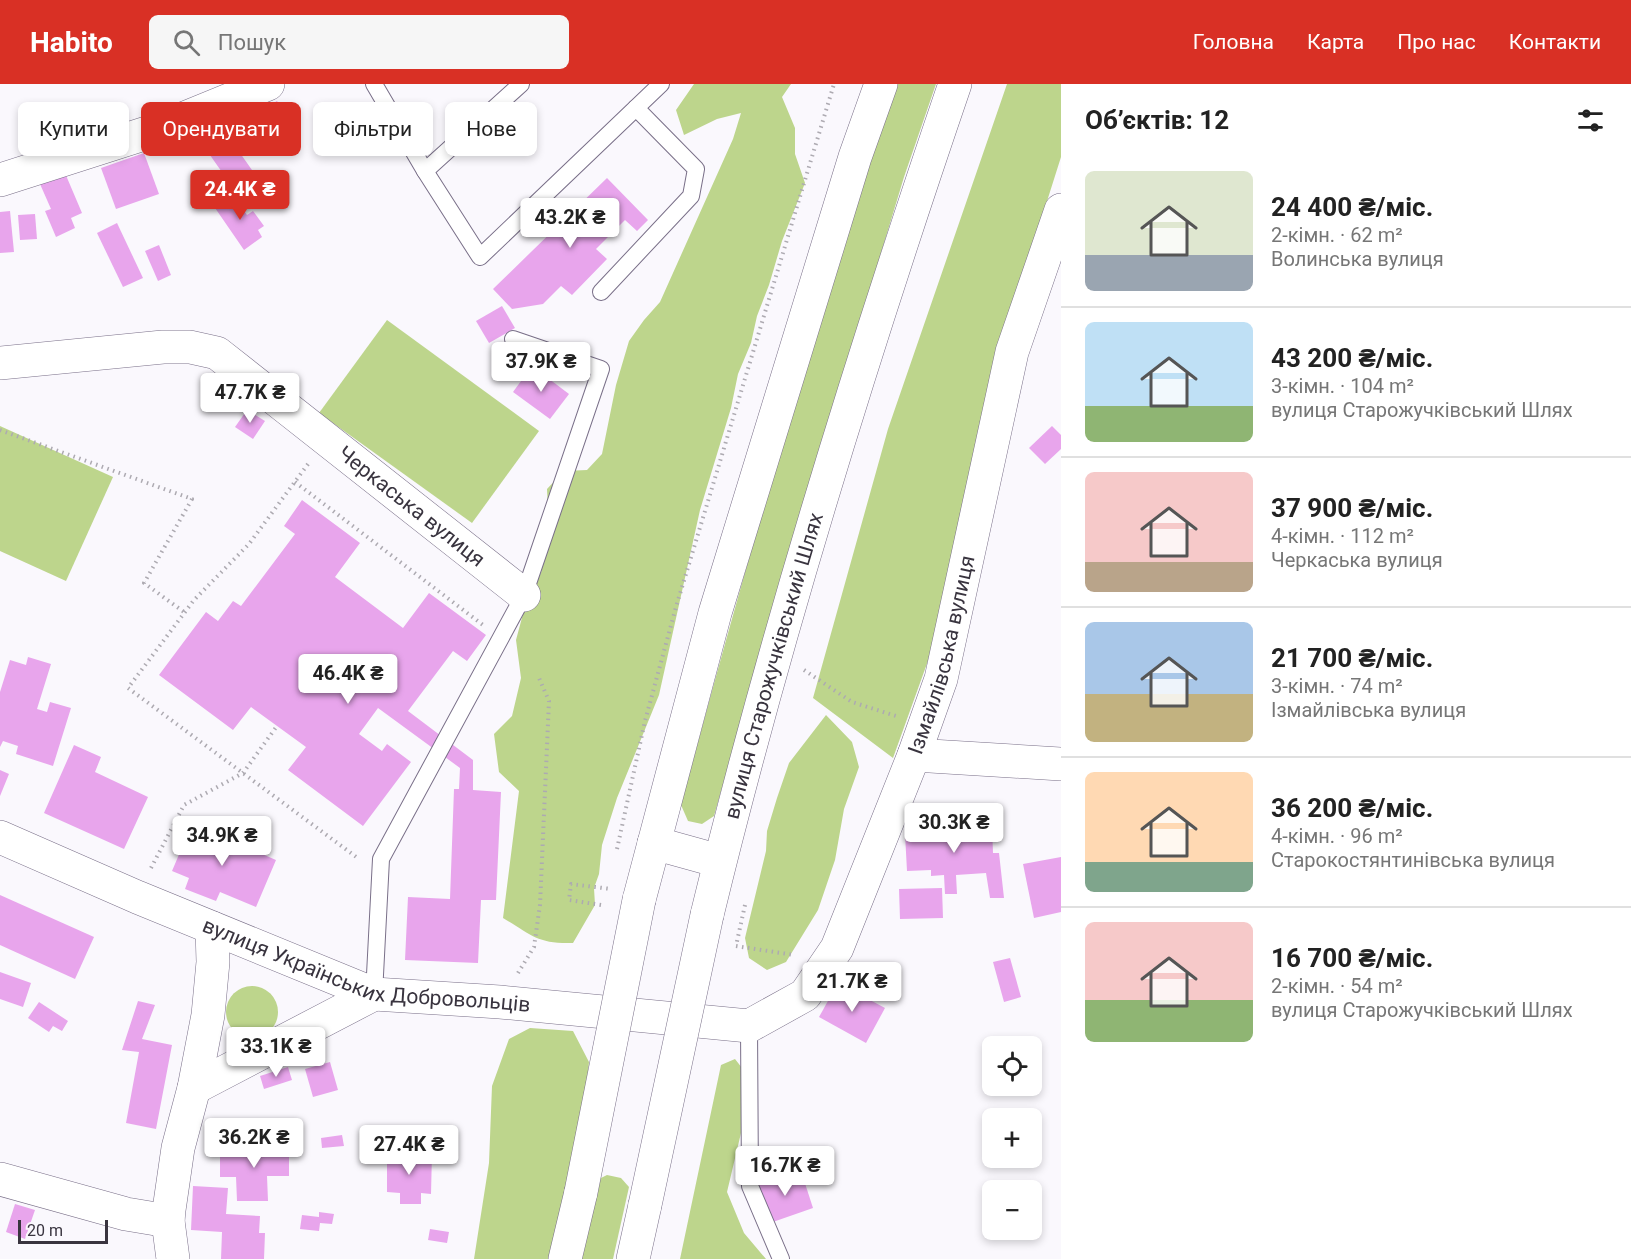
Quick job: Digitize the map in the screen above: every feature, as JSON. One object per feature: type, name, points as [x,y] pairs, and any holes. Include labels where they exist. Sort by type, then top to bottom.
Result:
[{"type":"street","points":[[565,1259],[581,1192],[621,893],[654,843],[725,580],[855,157],[881,84]]},
{"type":"street","name":"вулиця Старожучківський Шлях","points":[[633,1259],[719,861],[777,652],[846,418],[921,182],[955,84]]},
{"type":"street","points":[[0,180],[153,131],[251,87]]},
{"type":"street","name":"Ізмайлівська вулиця","points":[[749,1026],[805,995],[837,948],[920,740],[941,679],[1012,352],[1053,252],[1061,210]]},
{"type":"street","name":"Черкаська вулиця","points":[[0,363],[163,347],[190,347],[217,353],[524,595]]},
{"type":"street","points":[[920,740],[1061,764]]},
{"type":"street","name":"вулиця Українських Добровольців","points":[[0,837],[212,928],[374,994],[500,1002],[749,1026]]},
{"type":"street","points":[[654,843],[719,861]]},
{"type":"street","points":[[173,1259],[168,1221],[178,1148],[194,1088],[210,1004],[213,962],[212,928]]},
{"type":"street","points":[[194,1088],[374,994]]},
{"type":"street","points":[[0,1179],[126,1214],[168,1221]]},
{"type":"lane","points":[[375,84],[425,171],[480,258],[662,84]]},
{"type":"lane","points":[[425,171],[520,84]]},
{"type":"lane","points":[[601,292],[691,196],[696,169],[636,108]]},
{"type":"lane","points":[[374,994],[381,859],[524,595],[601,369],[513,339]]},
{"type":"lane","points":[[749,1026],[750,1186],[781,1259]]},
{"type":"path","points":[[617,853],[645,722],[676,607],[834,84]]},
{"type":"path","points":[[0,430],[192,499],[144,583],[184,612]]},
{"type":"path","points":[[326,440],[249,543],[194,600],[128,688],[380,875]]},
{"type":"path","points":[[295,482],[500,638]]},
{"type":"path","points":[[777,652],[852,702],[920,740]]},
{"type":"path","points":[[500,1002],[534,947],[540,904],[549,701],[539,678]]},
{"type":"path","points":[[158,856],[184,805],[243,773],[278,726]]},
{"type":"path","points":[[614,880],[621,893]]},
{"type":"path","points":[[601,904],[569,900],[571,884],[621,893]]},
{"type":"path","points":[[746,903],[736,946],[798,956]]},
{"type":"green space","points":[[694,84],[791,84],[782,97],[795,128],[795,154],[805,183],[782,241],[757,316],[751,343],[738,374],[731,408],[700,510],[659,695],[617,798],[602,845],[599,874],[594,888],[595,905],[573,943],[551,942],[528,934],[503,918],[519,791],[499,772],[494,734],[512,716],[521,678],[516,640],[527,599],[541,573],[549,531],[547,489],[564,471],[587,470],[602,454],[616,385],[629,341],[660,302],[733,139],[741,113],[717,119],[684,135],[676,110]]},
{"type":"green space","points":[[896,84],[936,84],[904,177],[768,627],[714,816],[702,824],[688,821],[681,805],[782,443],[837,263]]},
{"type":"green space","points":[[1007,84],[1061,84],[1061,157],[999,353],[938,633],[893,758],[813,698],[888,429]]},
{"type":"green space","points":[[387,320],[539,431],[472,523],[319,413]]},
{"type":"green space","points":[[0,426],[113,477],[66,581],[0,551]]},
{"type":"green space","points":[[826,715],[852,742],[859,767],[844,809],[835,860],[818,910],[786,962],[767,970],[749,958],[745,938],[766,851],[767,831],[789,763]]},
{"type":"green space","points":[[252,986],[262,988],[270,994],[276,1002],[278,1012],[276,1022],[270,1030],[262,1036],[252,1038],[242,1036],[234,1030],[228,1022],[226,1012],[228,1002],[234,994],[242,988]]},
{"type":"green space","points":[[530,1028],[573,1031],[589,1062],[582,1139],[555,1259],[474,1259],[489,1163],[492,1086],[509,1039]]},
{"type":"green space","points":[[735,1059],[746,1073],[748,1094],[727,1192],[744,1233],[766,1259],[680,1259],[721,1065]]},
{"type":"green space","points":[[607,1175],[621,1178],[629,1187],[613,1259],[578,1259],[595,1181]]},
{"type":"building","points":[[141,154],[145,156],[159,194],[116,209],[101,168]]},
{"type":"building","points":[[211,156],[242,156],[261,183],[243,195],[234,183],[231,185]]},
{"type":"building","points":[[65,173],[82,213],[71,218],[75,228],[56,237],[45,211],[51,209],[40,184]]},
{"type":"building","points":[[607,178],[648,220],[637,231],[625,220],[596,249],[607,259],[572,295],[561,286],[543,304],[512,309],[493,289]]},
{"type":"building","points":[[231,193],[247,215],[253,211],[264,226],[258,230],[262,237],[244,250],[213,205]]},
{"type":"building","points":[[10,211],[14,252],[0,253],[0,212]]},
{"type":"building","points":[[35,214],[37,239],[20,240],[18,215]]},
{"type":"building","points":[[117,223],[143,278],[123,287],[97,233]]},
{"type":"building","points":[[159,245],[171,275],[158,281],[145,251]]},
{"type":"building","points":[[502,306],[515,328],[489,343],[476,321]]},
{"type":"building","points":[[532,366],[569,394],[550,419],[513,392]]},
{"type":"building","points":[[247,410],[265,421],[253,439],[235,427]]},
{"type":"building","points":[[1052,426],[1061,435],[1061,449],[1045,464],[1029,448]]},
{"type":"building","points":[[302,500],[360,543],[335,577],[403,628],[429,593],[486,635],[467,661],[453,651],[408,711],[473,760],[473,790],[501,792],[496,900],[481,900],[478,963],[405,960],[408,897],[450,899],[454,789],[459,789],[460,768],[378,708],[359,734],[382,751],[387,744],[411,762],[363,826],[288,770],[306,747],[251,707],[233,730],[159,675],[206,612],[218,621],[233,601],[241,606],[295,534],[284,526]]},
{"type":"building","points":[[28,657],[51,664],[37,709],[47,712],[50,702],[71,708],[53,766],[16,754],[18,746],[3,741],[0,747],[0,692],[10,660],[26,665]]},
{"type":"building","points":[[74,745],[101,757],[95,772],[148,797],[124,849],[44,813]]},
{"type":"building","points":[[0,770],[9,774],[0,796]]},
{"type":"building","points":[[908,820],[928,820],[929,829],[992,826],[993,853],[999,853],[1004,898],[990,898],[986,873],[956,875],[957,894],[945,894],[944,875],[931,876],[931,870],[907,871],[905,834],[909,834]]},
{"type":"building","points":[[192,824],[276,860],[256,907],[220,892],[216,901],[185,889],[189,878],[172,871]]},
{"type":"building","points":[[1061,857],[1061,912],[1034,918],[1023,864]]},
{"type":"building","points":[[942,888],[943,918],[900,919],[899,889]]},
{"type":"building","points":[[0,895],[94,937],[75,979],[0,945]]},
{"type":"building","points":[[1010,958],[1021,997],[1004,1002],[993,962]]},
{"type":"building","points":[[0,972],[31,983],[23,1007],[0,999]]},
{"type":"building","points":[[838,983],[885,1008],[866,1043],[819,1017]]},
{"type":"building","points":[[138,1001],[155,1005],[142,1039],[172,1045],[156,1129],[126,1123],[139,1052],[122,1050]]},
{"type":"building","points":[[39,1002],[68,1021],[62,1031],[53,1026],[49,1032],[28,1018]]},
{"type":"building","points":[[330,1062],[338,1090],[313,1097],[305,1069]]},
{"type":"building","points":[[288,1067],[292,1080],[264,1089],[260,1076]]},
{"type":"building","points":[[342,1135],[344,1146],[322,1148],[321,1138]]},
{"type":"building","points":[[220,1146],[289,1146],[289,1176],[267,1176],[268,1201],[237,1201],[236,1177],[220,1177]]},
{"type":"building","points":[[387,1152],[432,1153],[431,1194],[421,1193],[421,1204],[400,1204],[400,1193],[387,1192]]},
{"type":"building","points":[[801,1171],[813,1208],[770,1223],[757,1186]]},
{"type":"building","points":[[193,1186],[228,1188],[226,1214],[260,1216],[259,1233],[265,1233],[264,1259],[221,1259],[222,1232],[191,1230]]},
{"type":"building","points":[[15,1204],[35,1210],[25,1239],[6,1232]]},
{"type":"building","points":[[319,1212],[334,1214],[332,1224],[320,1223],[319,1231],[300,1229],[302,1215],[319,1217]]},
{"type":"building","points":[[430,1229],[449,1232],[447,1243],[428,1240]]}]
